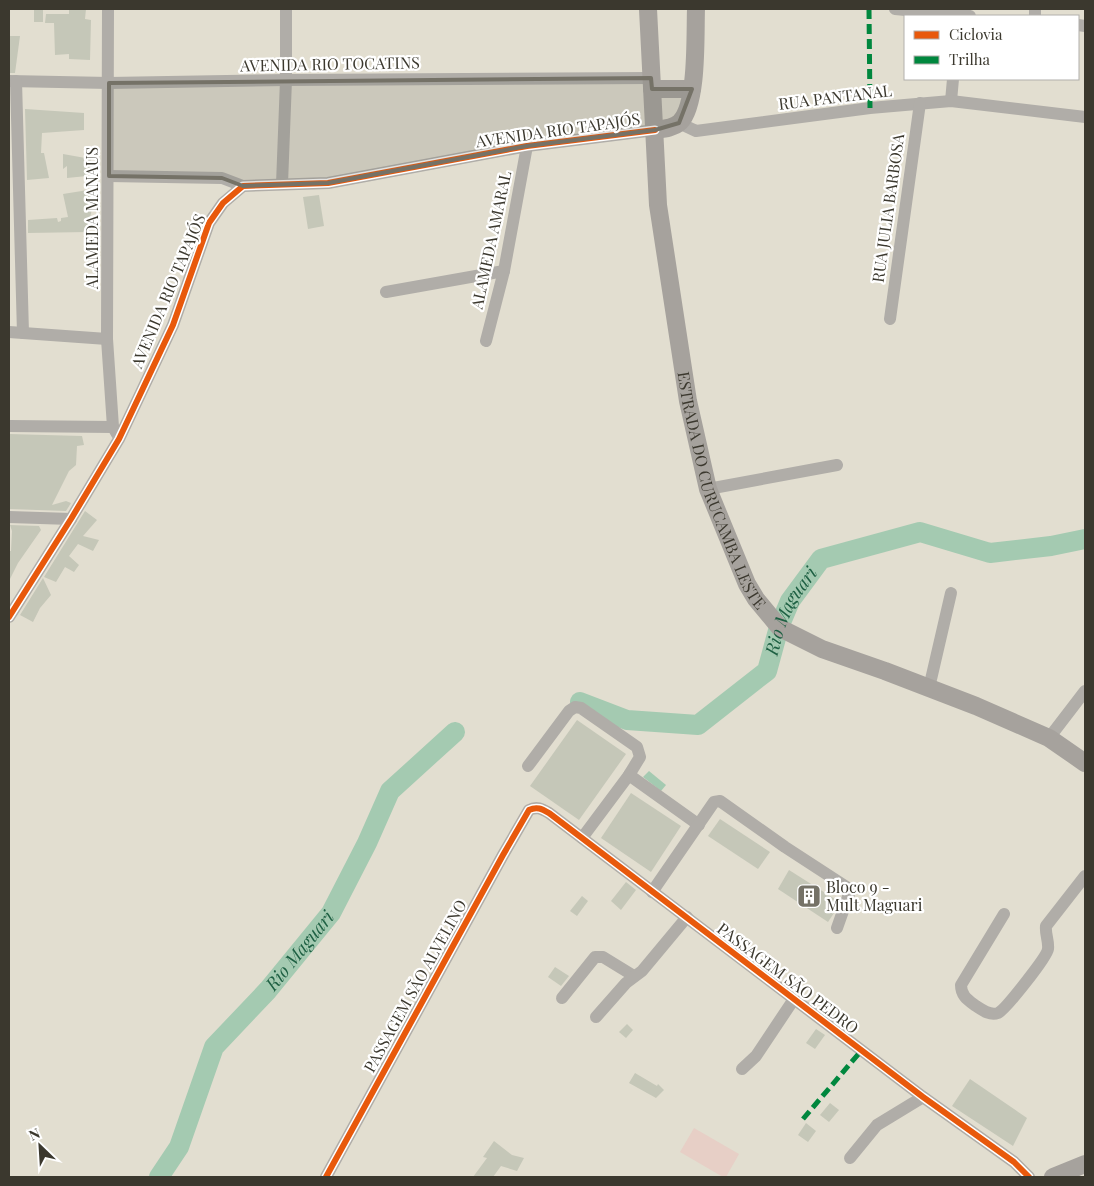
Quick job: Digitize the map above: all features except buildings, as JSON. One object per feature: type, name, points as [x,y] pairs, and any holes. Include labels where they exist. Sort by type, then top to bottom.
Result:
[{"type":"main road","name":"ESTRADA DO CURUCAMBA LESTE","points":[[648,9],[658,205],[688,401],[708,489],[747,584],[756,599],[777,625],[822,649],[976,706],[1049,738],[1085,763]]},
{"type":"main road","points":[[654,130],[671,127],[679,123],[686,112],[692,88],[696,9]]},
{"type":"main road","points":[[651,83],[692,88]]},
{"type":"main road","points":[[1054,1177],[1085,1164]]},
{"type":"street","name":"ALAMEDA MANAUS","points":[[108,9],[108,339],[113,427]]},
{"type":"street","points":[[282,184],[286,80],[286,9]]},
{"type":"street","points":[[895,9],[949,15]]},
{"type":"street","name":"AVENIDA RIO TOCATINS","points":[[12,81],[109,83],[286,80],[651,83]]},
{"type":"street","points":[[951,101],[953,80]]},
{"type":"street","points":[[12,81],[22,333]]},
{"type":"street","name":"RUA PANTANAL","points":[[679,123],[696,131],[920,103],[951,101],[1085,117]]},
{"type":"street","name":"RUA JULIA BARBOSA","points":[[890,319],[920,103]]},
{"type":"street","name":"AVENIDA RIO TAPAJÓS","points":[[9,617],[14,600],[71,520],[119,439],[173,324],[209,223],[222,203],[243,186],[345,181],[527,146],[654,130]]},
{"type":"street","name":"ALAMEDA AMARAL","points":[[486,340],[504,272],[527,146]]},
{"type":"street","points":[[109,176],[222,178],[243,186]]},
{"type":"street","points":[[386,292],[504,272]]},
{"type":"street","points":[[9,332],[108,339]]},
{"type":"street","points":[[9,426],[113,427],[119,439]]},
{"type":"street","points":[[708,489],[837,465]]},
{"type":"street","points":[[9,517],[71,520]]},
{"type":"street","points":[[929,688],[951,593]]},
{"type":"street","points":[[1049,738],[1085,691]]},
{"type":"street","points":[[528,766],[569,711],[576,707],[581,708],[637,747],[640,756],[629,775],[582,838]]},
{"type":"street","points":[[629,775],[699,825]]},
{"type":"street","points":[[652,892],[714,802],[722,801],[785,847],[846,886],[849,894],[837,928]]},
{"type":"street","name":"PASSAGEM SÃO PEDRO","points":[[529,810],[540,808],[549,812],[923,1098],[1014,1162],[1029,1177]]},
{"type":"street","name":"PASSAGEM SÃO ALVELINO","points":[[326,1177],[448,953],[529,810]]},
{"type":"street","points":[[1004,914],[961,985],[961,990],[967,1000],[990,1013],[997,1013],[1006,1007],[1039,965],[1048,948],[1046,926],[1085,876]]},
{"type":"street","points":[[596,1017],[634,976],[642,971],[686,917]]},
{"type":"street","points":[[562,998],[595,957],[603,957],[634,976]]},
{"type":"street","points":[[742,1069],[756,1056],[794,999]]},
{"type":"street","points":[[850,1158],[877,1125],[923,1098]]},
{"type":"highlighted area","points":[[651,78],[652,89],[692,89],[679,123],[655,130],[527,146],[328,183],[243,186],[222,178],[109,176],[109,83]]},
{"type":"shaded area","points":[[649,771],[666,785],[661,791],[643,777]]},
{"type":"shaded area","points":[[694,1128],[739,1154],[726,1177],[680,1152]]},
{"type":"waterway","name":"Rio Maguari","points":[[580,702],[627,720],[698,725],[767,671],[779,627],[790,601],[821,559],[920,532],[990,553],[1051,546],[1085,539]]},
{"type":"waterway","name":"Rio Maguari","points":[[159,1177],[179,1147],[214,1047],[268,990],[331,913],[367,843],[390,791],[455,732]]},
{"type":"marked path","points":[[869,9],[870,108]]},
{"type":"marked path","points":[[803,1119],[861,1051]]},
{"type":"cycle path","points":[[9,617],[119,439],[173,325],[209,223],[223,203],[243,186],[328,183],[527,146],[655,130]]},
{"type":"cycle path","points":[[326,1177],[503,855],[529,810],[537,808],[549,813],[923,1097],[1014,1162],[1029,1177]]},
{"type":"place","name":"Bloco 9 - Mult Maguari","points":[[809,896]]}]
